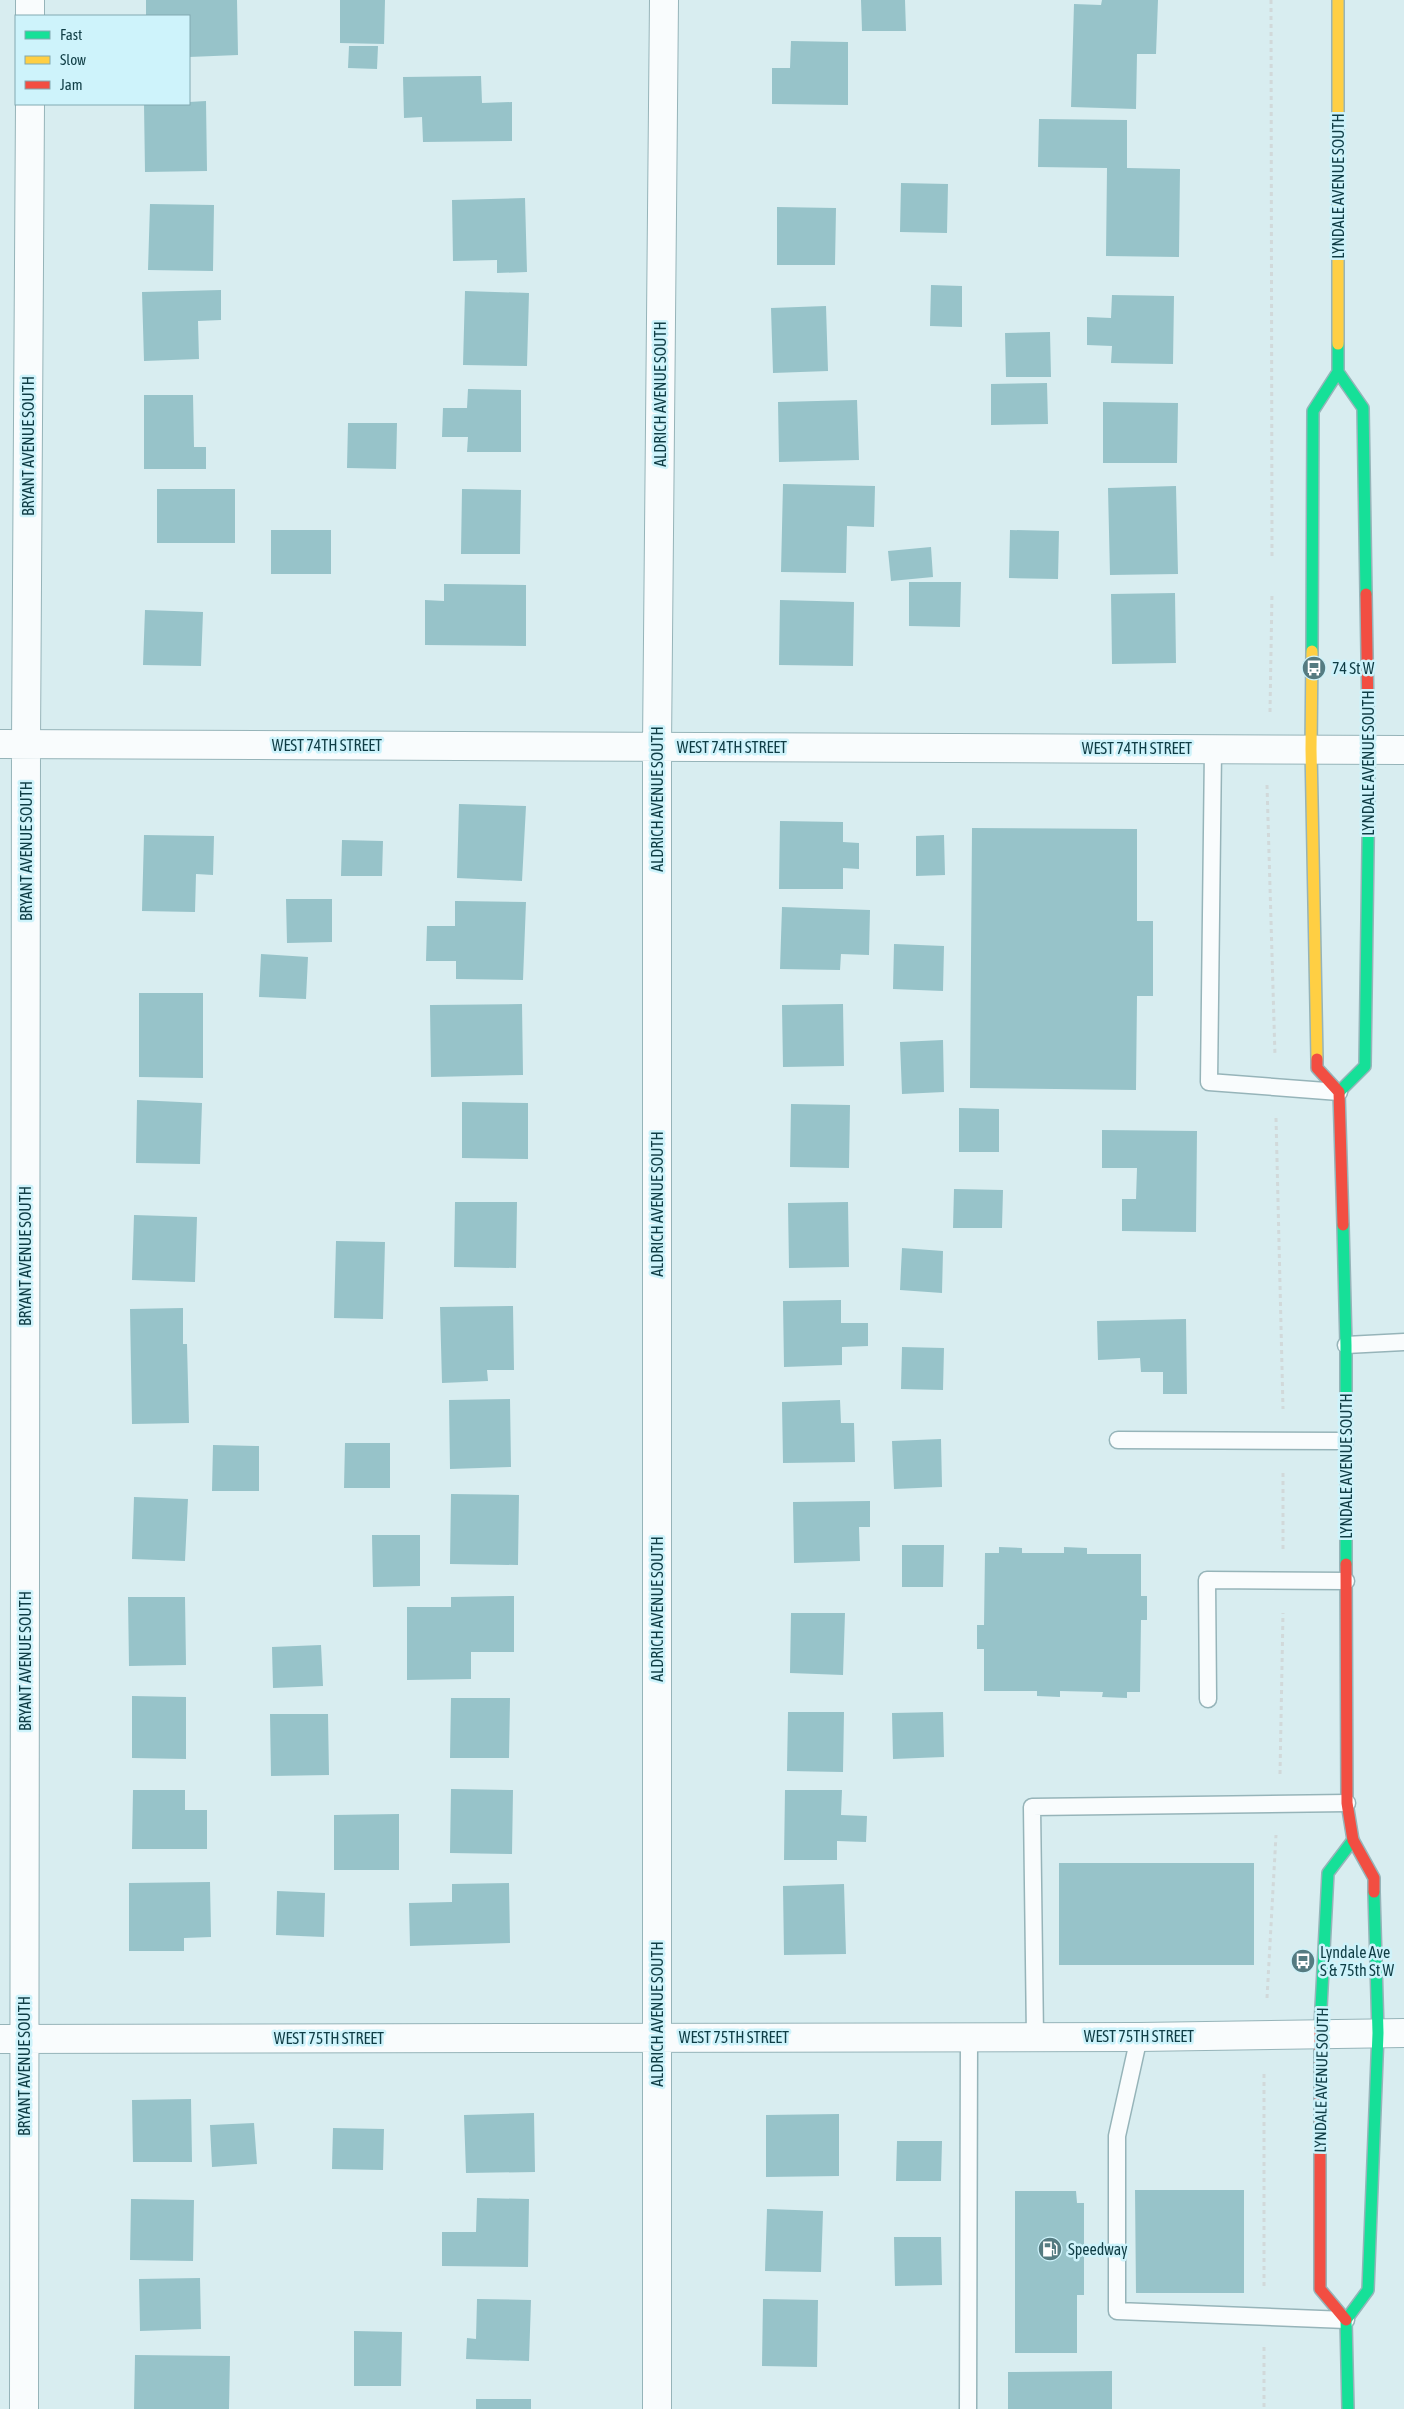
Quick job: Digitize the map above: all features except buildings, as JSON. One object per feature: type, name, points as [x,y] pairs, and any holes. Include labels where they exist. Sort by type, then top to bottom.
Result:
[{"type":"main road","name":"LYNDALE AVENUE SOUTH","points":[[1338,0],[1338,372],[1363,408],[1368,750],[1366,1066],[1339,1092],[1346,1344],[1347,1803],[1353,1840],[1374,1878],[1391,2033],[1368,2290],[1346,2320],[1320,2289],[1320,2035],[1328,1873],[1353,1840]]},
{"type":"main road","points":[[1338,372],[1313,411],[1310,749],[1317,1068],[1339,1092]]},
{"type":"main road","points":[[1346,2320],[1348,2409]]},
{"type":"street","points":[[30,0],[30,15]]},
{"type":"street","name":"ALDRICH AVENUE SOUTH","points":[[657,2409],[657,746],[664,0]]},
{"type":"street","name":"BRYANT AVENUE SOUTH","points":[[24,2409],[12,2039],[13,744],[30,105]]},
{"type":"street","name":"WEST 74TH STREET","points":[[13,744],[1404,750]]},
{"type":"street","name":"WEST 75TH STREET","points":[[12,2039],[1140,2037],[1391,2033]]},
{"type":"lane","points":[[1213,749],[1209,1082],[1339,1092]]},
{"type":"lane","points":[[1346,1344],[1404,1342]]},
{"type":"lane","points":[[1118,1440],[1346,1441]]},
{"type":"lane","points":[[1208,1698],[1207,1580],[1283,1579],[1346,1581]]},
{"type":"lane","points":[[1035,2037],[1032,1807],[1347,1803]]},
{"type":"lane","points":[[968,2409],[969,2037]]},
{"type":"lane","points":[[1140,2037],[1117,2136],[1117,2311],[1346,2320]]},
{"type":"path","points":[[1270,0],[1272,563]]},
{"type":"path","points":[[1270,689],[1272,583]]},
{"type":"path","points":[[1267,788],[1276,1087],[1283,1441],[1282,1735],[1267,1990]]},
{"type":"path","points":[[1264,2078],[1264,2409]]},
{"type":"traffic: fast","points":[[1312,651],[1313,411],[1338,372],[1338,344]]},
{"type":"traffic: fast","points":[[1338,372],[1363,408],[1366,594]]},
{"type":"traffic: fast","points":[[1339,1092],[1365,1066],[1369,774]]},
{"type":"traffic: fast","points":[[1343,1225],[1346,1345],[1346,1564]]},
{"type":"traffic: fast","points":[[1320,2027],[1328,1873],[1353,1840]]},
{"type":"traffic: fast","points":[[1348,2409],[1346,2320],[1368,2290],[1378,2033],[1374,1892]]},
{"type":"traffic: slow","points":[[1338,0],[1338,344]]},
{"type":"traffic: slow","points":[[1312,651],[1311,749],[1317,1059]]},
{"type":"traffic: jam","points":[[1366,594],[1369,774]]},
{"type":"traffic: jam","points":[[1317,1059],[1317,1068],[1339,1092],[1343,1225]]},
{"type":"traffic: jam","points":[[1346,1564],[1347,1803],[1353,1840],[1374,1878],[1374,1892]]},
{"type":"traffic: jam","points":[[1320,2027],[1320,2289],[1346,2320]]},
{"type":"place","name":"74 St W","points":[[1314,668]]},
{"type":"place","name":"Lyndale Ave S & 75th St W","points":[[1303,1961]]},
{"type":"place","name":"Speedway","points":[[1050,2249]]}]
